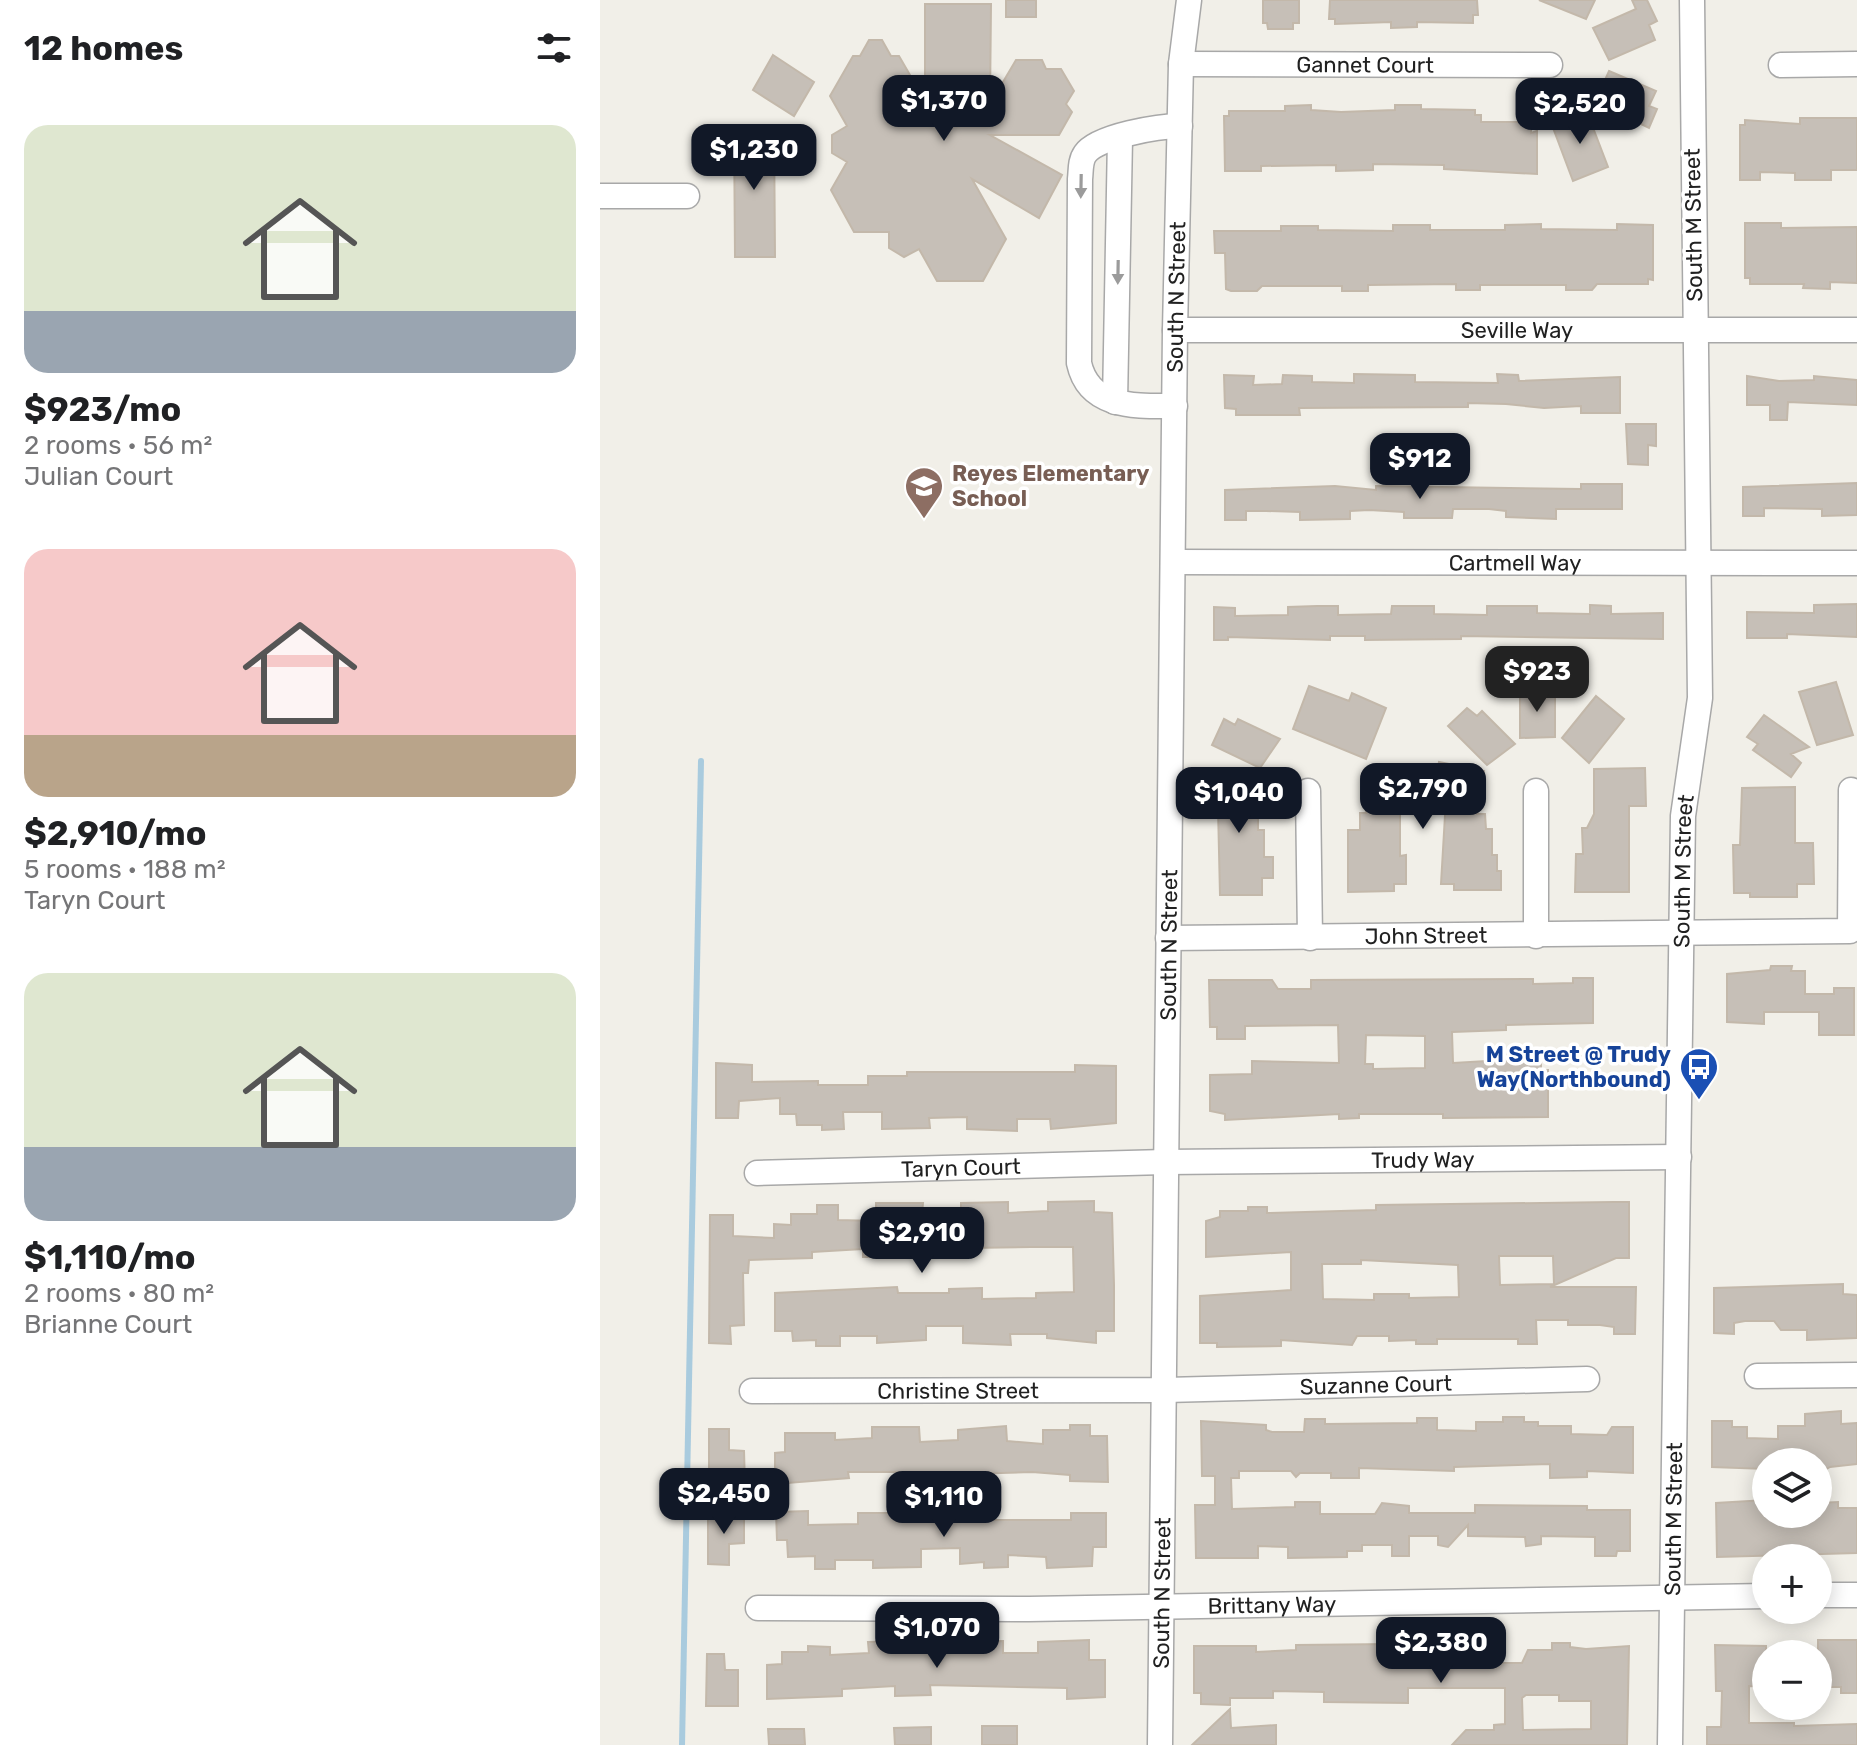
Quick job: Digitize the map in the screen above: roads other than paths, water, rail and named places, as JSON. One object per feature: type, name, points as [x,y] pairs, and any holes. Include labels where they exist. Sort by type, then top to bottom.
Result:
[{"type":"street","name":"South N Street","points":[[1160,1745],[1175,330],[1181,64],[1189,0]]},
{"type":"street","name":"South M Street","points":[[1670,1745],[1683,816],[1700,698],[1692,0]]},
{"type":"street","name":"Gannet Court","points":[[1181,64],[1550,65]]},
{"type":"street","points":[[1781,65],[1857,64]]},
{"type":"street","points":[[1175,406],[1115,402],[1090,390],[1079,363],[1080,179],[1085,154],[1152,126],[1180,126]]},
{"type":"street","points":[[1115,402],[1120,138]]},
{"type":"street","points":[[600,196],[687,196]]},
{"type":"street","name":"Seville Way","points":[[1175,330],[1857,330]]},
{"type":"street","name":"Cartmell Way","points":[[1173,562],[1857,563]]},
{"type":"street","name":"John Street","points":[[1168,938],[1850,931],[1851,790]]},
{"type":"street","points":[[1308,791],[1310,938]]},
{"type":"street","points":[[1536,791],[1536,936]]},
{"type":"street","name":"Trudy Way","points":[[1165,1162],[1679,1157]]},
{"type":"street","name":"Taryn Court","points":[[757,1173],[1165,1162]]},
{"type":"street","points":[[1757,1376],[1857,1375]]},
{"type":"street","name":"Suzanne Court","points":[[1166,1390],[1587,1379]]},
{"type":"street","name":"Christine Street","points":[[752,1391],[1166,1390]]},
{"type":"street","points":[[1832,1595],[1857,1595]]},
{"type":"street","name":"Brittany Way","points":[[758,1608],[1161,1607],[1752,1596]]},
{"type":"waterway","points":[[682,1745],[701,761]]},
{"type":"place","name":"Reyes Elementary School","points":[[924,520]]},
{"type":"place","name":"M Street @ Trudy Way(Northbound)","points":[[1699,1101]]}]
